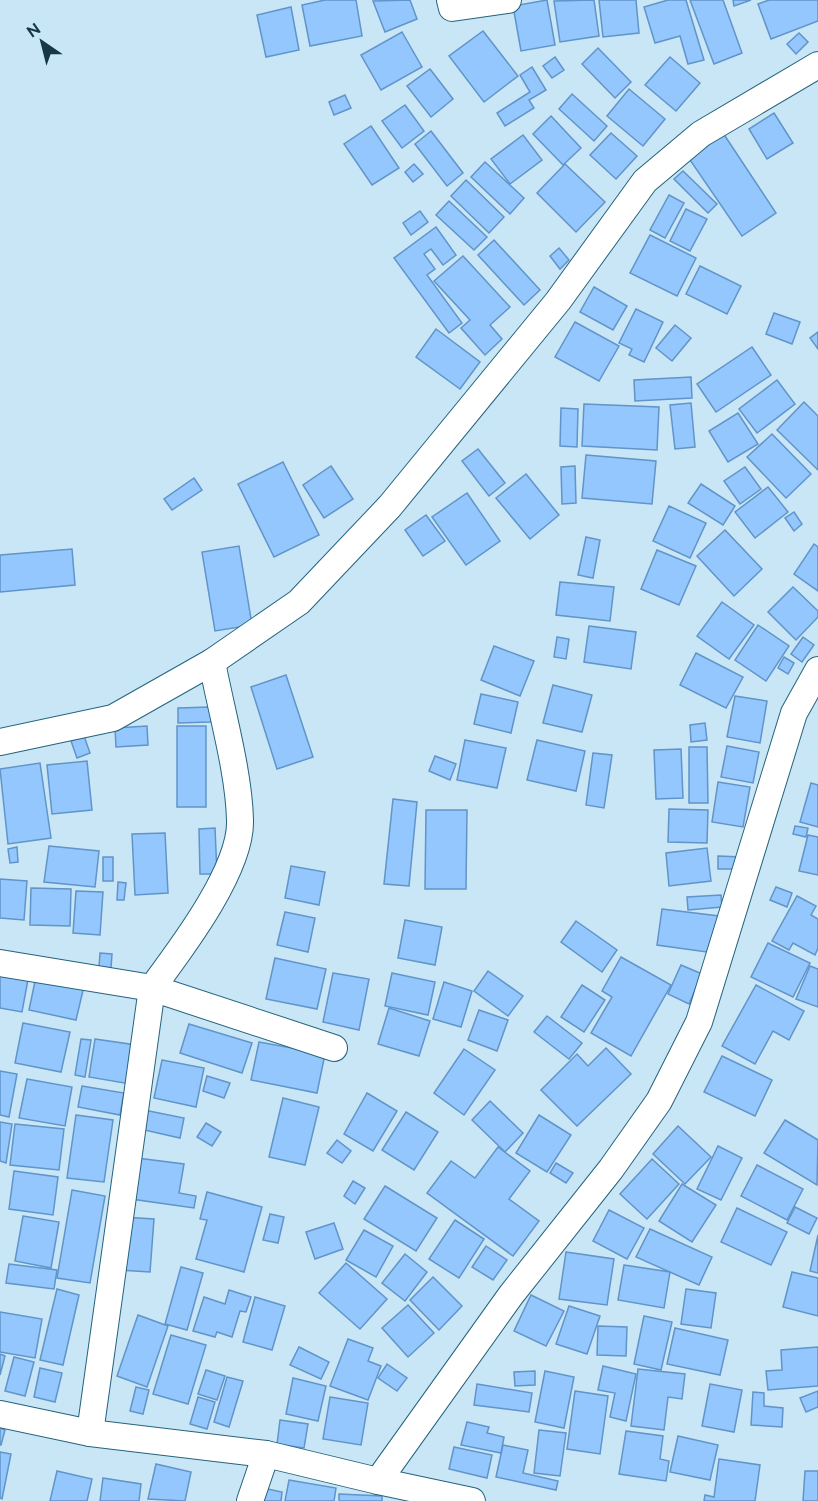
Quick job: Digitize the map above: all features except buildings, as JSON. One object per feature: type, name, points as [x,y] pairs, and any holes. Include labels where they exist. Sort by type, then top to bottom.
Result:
[{"type":"street","points":[[450,0],[452,8],[508,0]]},
{"type":"street","points":[[0,742],[113,718],[212,662],[299,602],[390,506],[558,301],[645,181],[701,134],[818,64]]},
{"type":"street","points":[[90,1433],[152,988],[189,938],[232,861],[240,822],[212,662]]},
{"type":"street","points":[[378,1481],[511,1295],[611,1169],[659,1101],[699,1022],[794,713],[818,670]]},
{"type":"street","points":[[0,963],[152,988],[334,1048]]},
{"type":"street","points":[[0,1414],[90,1433],[266,1454],[472,1501]]},
{"type":"street","points":[[250,1501],[266,1454]]}]
